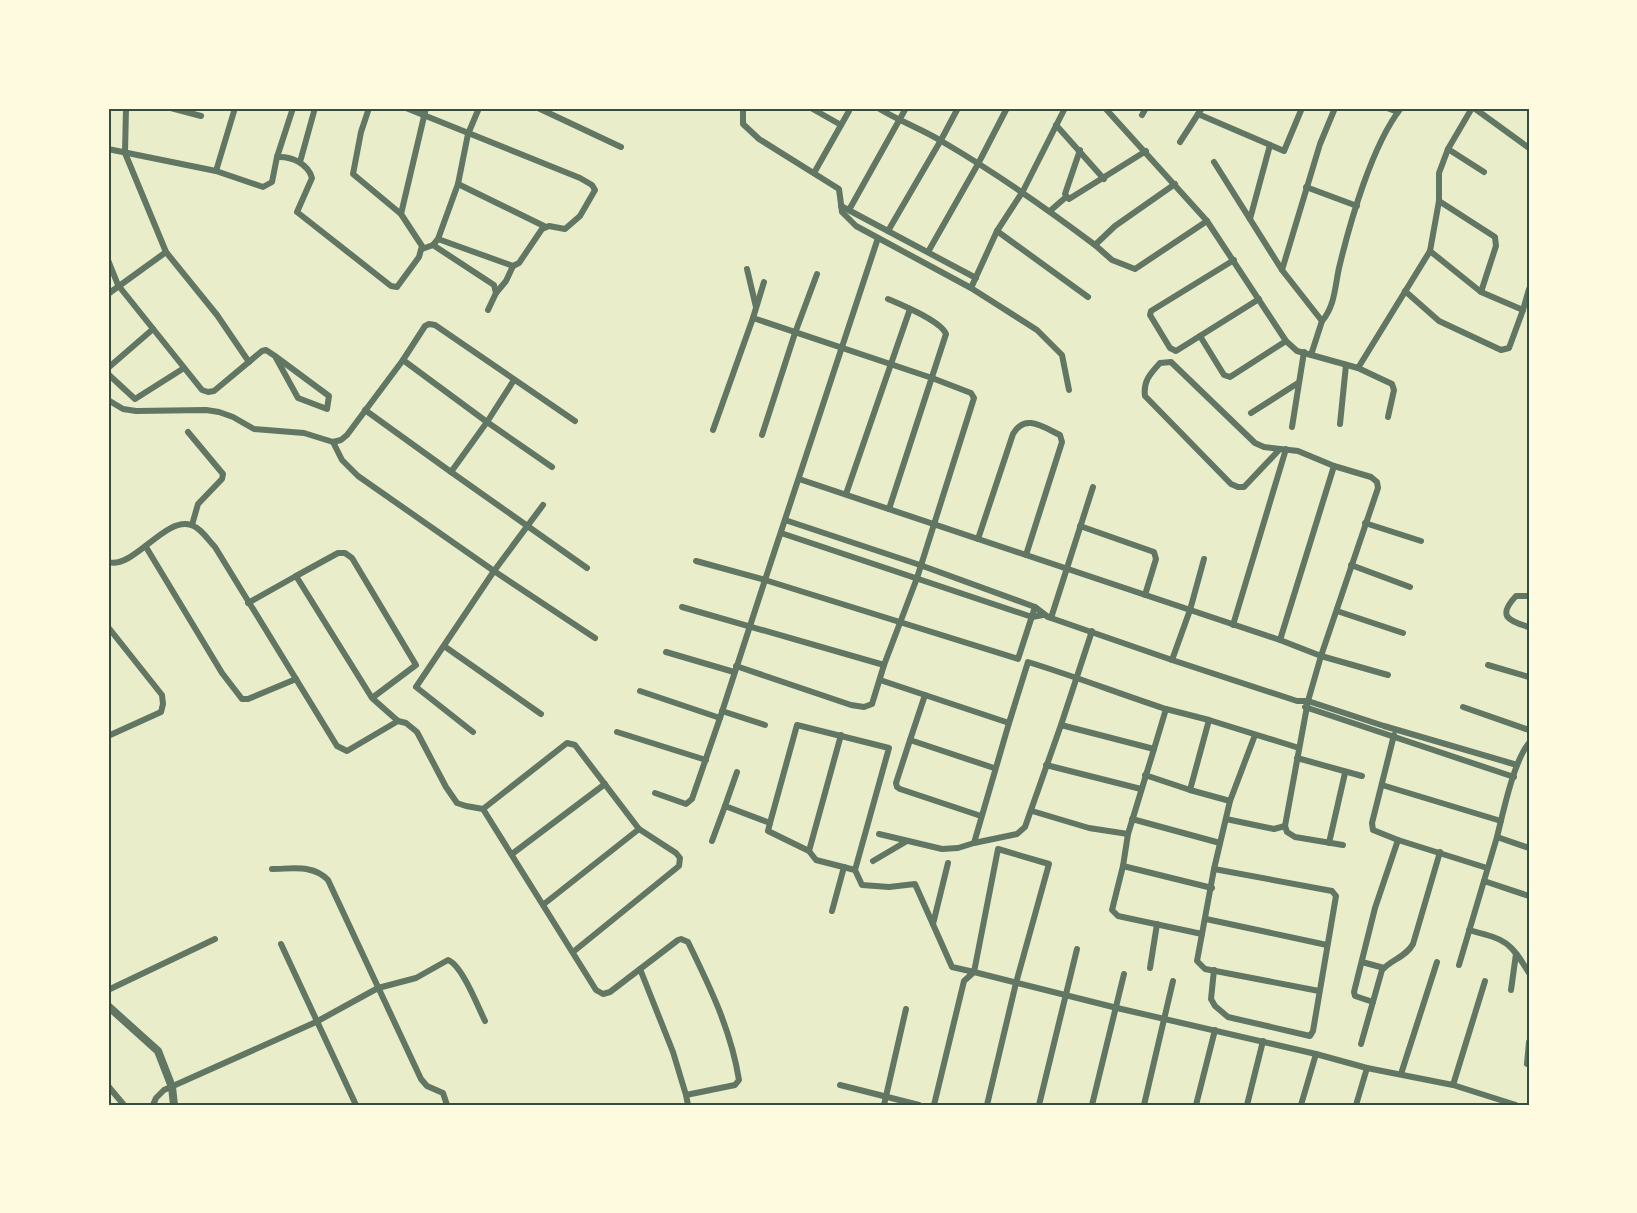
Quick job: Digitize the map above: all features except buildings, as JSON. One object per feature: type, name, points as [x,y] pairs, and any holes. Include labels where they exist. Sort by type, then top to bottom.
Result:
[{"type":"street","points":[[126,108],[125,153],[166,252],[217,315],[249,362]]},
{"type":"street","points":[[171,108],[201,116]]},
{"type":"street","points":[[216,171],[235,108]]},
{"type":"street","points":[[108,149],[216,171],[263,187],[272,182],[277,157],[293,108]]},
{"type":"street","points":[[300,162],[315,108]]},
{"type":"street","points":[[277,157],[290,157],[300,162],[311,174],[312,178],[297,212],[394,288],[400,284],[422,249],[421,243],[416,239],[401,214],[353,174],[361,132],[369,108]]},
{"type":"street","points":[[406,108],[580,178],[594,187],[594,193],[580,216],[565,229],[546,227],[458,184]]},
{"type":"street","points":[[401,214],[426,108]]},
{"type":"street","points":[[422,249],[433,245],[438,239],[458,184],[468,134],[479,108]]},
{"type":"street","points":[[538,108],[621,147]]},
{"type":"street","points":[[743,108],[743,124],[759,139],[839,189],[841,206],[846,218],[856,226],[971,288],[1037,330],[1062,355],[1069,390]]},
{"type":"street","points":[[811,108],[840,125]]},
{"type":"street","points":[[878,108],[941,140],[1023,191],[1112,260],[1129,268],[1135,269],[1207,221]]},
{"type":"street","points":[[849,210],[906,108]]},
{"type":"street","points":[[888,231],[958,108]]},
{"type":"street","points":[[928,252],[978,164],[1006,108]]},
{"type":"street","points":[[971,288],[997,231],[1023,191],[1065,108]]},
{"type":"street","points":[[1105,108],[1207,221],[1286,341],[1298,351],[1358,368],[1392,384],[1394,390],[1388,417]]},
{"type":"street","points":[[1142,115],[1146,108]]},
{"type":"street","points":[[1180,142],[1200,111],[1284,151],[1302,108]]},
{"type":"street","points":[[1282,270],[1306,187],[1335,108]]},
{"type":"street","points":[[1293,427],[1298,383],[1307,353],[1333,300],[1339,268],[1357,206],[1382,138],[1399,110],[1387,108]]},
{"type":"street","points":[[1358,368],[1430,251],[1439,201],[1439,173],[1449,149],[1473,108],[1529,148]]},
{"type":"street","points":[[814,173],[848,109]]},
{"type":"street","points":[[1056,125],[1104,179]]},
{"type":"street","points":[[1250,219],[1270,145]]},
{"type":"street","points":[[1449,149],[1484,172]]},
{"type":"street","points":[[1050,211],[1066,197],[1067,185],[1080,150]]},
{"type":"street","points":[[1066,197],[1072,198],[1146,152]]},
{"type":"street","points":[[1214,162],[1282,270],[1322,321]]},
{"type":"street","points":[[1095,245],[1115,226],[1175,184]]},
{"type":"street","points":[[1306,187],[1357,206]]},
{"type":"street","points":[[1439,201],[1495,237],[1496,246],[1481,292]]},
{"type":"street","points":[[841,206],[976,278]]},
{"type":"street","points":[[488,310],[513,267],[519,263],[538,234],[546,227]]},
{"type":"street","points":[[997,231],[1088,297]]},
{"type":"street","points":[[655,793],[689,803],[706,760],[878,238]]},
{"type":"street","points":[[438,239],[513,267]]},
{"type":"street","points":[[433,245],[487,280],[496,288],[496,293]]},
{"type":"street","points":[[1430,251],[1481,292],[1523,310]]},
{"type":"street","points":[[108,294],[166,252]]},
{"type":"street","points":[[108,260],[118,285],[202,390],[214,391],[266,350],[275,356],[329,396],[327,409],[298,398],[275,356]]},
{"type":"street","points":[[1234,260],[1151,311],[1150,315],[1170,348],[1176,351],[1259,299]]},
{"type":"street","points":[[747,269],[756,309]]},
{"type":"street","points":[[762,435],[817,274]]},
{"type":"street","points":[[713,430],[764,282]]},
{"type":"street","points":[[1405,291],[1439,321],[1502,350],[1509,348],[1527,303],[1529,289]]},
{"type":"street","points":[[888,299],[945,330],[946,334],[889,509]]},
{"type":"street","points":[[846,494],[910,309]]},
{"type":"street","points":[[666,652],[735,669],[851,705],[864,707],[872,704],[884,665],[917,578],[974,398],[971,393],[932,378],[753,318]]},
{"type":"street","points":[[108,400],[123,409],[136,411],[206,410],[219,412],[254,429],[296,432],[333,441],[341,440],[404,360],[425,326],[429,324],[435,325],[575,421]]},
{"type":"street","points":[[108,368],[153,329]]},
{"type":"street","points":[[1200,336],[1227,377],[1286,341]]},
{"type":"street","points":[[404,360],[552,467]]},
{"type":"street","points":[[1283,449],[1244,487],[1231,484],[1145,396],[1146,378],[1160,363],[1171,362],[1255,443],[1264,447],[1283,449],[1298,451],[1371,477],[1377,482],[1378,488],[1308,701],[1285,826],[1287,832],[1295,837],[1343,845]]},
{"type":"street","points":[[1340,424],[1346,365]]},
{"type":"street","points":[[108,374],[135,399],[184,368]]},
{"type":"street","points":[[451,472],[514,380]]},
{"type":"street","points":[[1251,413],[1298,383]]},
{"type":"street","points":[[365,410],[586,568]]},
{"type":"street","points":[[978,538],[1013,434],[1022,423],[1029,422],[1060,435],[1062,442],[1026,555]]},
{"type":"street","points":[[188,432],[223,474],[221,480],[198,504],[192,525]]},
{"type":"street","points":[[333,441],[342,460],[358,476],[595,638]]},
{"type":"street","points":[[1233,625],[1283,449]]},
{"type":"street","points":[[1280,640],[1334,465]]},
{"type":"street","points":[[799,479],[1280,640],[1321,656],[1388,675]]},
{"type":"street","points":[[1051,618],[1093,487]]},
{"type":"street","points":[[473,732],[416,687],[494,571],[543,504]]},
{"type":"street","points":[[785,520],[920,565],[1035,607],[1043,615],[1051,618],[1298,701],[1308,701],[1514,777]]},
{"type":"street","points":[[1365,524],[1421,541]]},
{"type":"street","points":[[108,562],[119,562],[146,547],[170,528],[192,525],[215,547],[337,746],[347,751],[398,721]]},
{"type":"street","points":[[1080,526],[1154,552],[1156,559],[1145,595]]},
{"type":"street","points":[[781,533],[1032,617],[1043,615]]},
{"type":"street","points":[[146,547],[222,673],[242,699],[248,699],[296,679]]},
{"type":"street","points":[[248,603],[338,553],[345,553],[352,558],[416,665],[372,698]]},
{"type":"street","points":[[1172,660],[1190,610],[1204,559]]},
{"type":"street","points":[[696,561],[765,580],[1028,662],[1166,709],[1299,748]]},
{"type":"street","points":[[1351,565],[1410,587]]},
{"type":"street","points":[[296,576],[372,698],[398,721],[406,723],[417,732],[446,788],[457,803],[483,809],[600,993],[610,992],[679,939],[686,940],[718,1005],[727,1029],[739,1080],[735,1085],[686,1095]]},
{"type":"street","points":[[1529,596],[1516,596],[1507,607],[1506,614],[1514,623],[1529,627]]},
{"type":"street","points":[[682,607],[884,665]]},
{"type":"street","points":[[1018,659],[1035,607]]},
{"type":"street","points":[[1337,611],[1403,633]]},
{"type":"street","points":[[108,627],[162,695],[163,704],[161,712],[108,736]]},
{"type":"street","points":[[879,834],[950,849],[1022,831],[1032,811],[1092,632]]},
{"type":"street","points":[[444,646],[541,714]]},
{"type":"street","points":[[974,843],[994,768],[1028,662]]},
{"type":"street","points":[[1488,665],[1529,677]]},
{"type":"street","points":[[880,680],[1009,723]]},
{"type":"street","points":[[640,691],[721,715],[765,725]]},
{"type":"street","points":[[925,695],[896,783],[897,787],[981,816]]},
{"type":"street","points":[[1298,701],[1306,709],[1517,765]]},
{"type":"street","points":[[1463,707],[1529,730]]},
{"type":"street","points":[[1166,709],[1128,834],[1113,913],[1202,934]]},
{"type":"street","points":[[1190,790],[1209,720]]},
{"type":"street","points":[[855,870],[816,860],[809,851],[768,831],[797,725],[889,748],[855,870],[862,885],[915,884],[952,967],[1367,1068],[1453,1085],[1516,1105]]},
{"type":"street","points":[[1061,725],[1154,749]]},
{"type":"street","points":[[1389,731],[1382,785],[1372,823],[1373,830],[1487,868]]},
{"type":"street","points":[[617,732],[706,760]]},
{"type":"street","points":[[809,851],[841,735]]},
{"type":"street","points":[[1255,735],[1230,801],[1197,961],[1202,968],[1319,991]]},
{"type":"street","points":[[910,740],[994,768]]},
{"type":"street","points":[[483,809],[567,743],[575,744],[639,829],[680,858],[679,866],[573,952]]},
{"type":"street","points":[[1459,965],[1517,765],[1522,751],[1529,743]]},
{"type":"street","points":[[1297,758],[1362,776]]},
{"type":"street","points":[[1046,765],[1141,789]]},
{"type":"street","points":[[712,841],[737,772]]},
{"type":"street","points":[[1329,843],[1345,773]]},
{"type":"street","points":[[1145,776],[1230,801]]},
{"type":"street","points":[[512,854],[605,784]]},
{"type":"street","points":[[1382,785],[1501,821]]},
{"type":"street","points":[[725,806],[770,823]]},
{"type":"street","points":[[1032,811],[1089,828],[1128,834]]},
{"type":"street","points":[[1132,819],[1220,843]]},
{"type":"street","points":[[1226,819],[1274,829],[1285,826]]},
{"type":"street","points":[[544,904],[639,829]]},
{"type":"street","points":[[1497,837],[1529,848]]},
{"type":"street","points":[[873,861],[907,840]]},
{"type":"street","points":[[1373,1002],[1354,994],[1375,908],[1398,840]]},
{"type":"street","points":[[934,1105],[964,981],[974,972],[998,849],[1049,864],[1016,983],[987,1105]]},
{"type":"street","points":[[1361,1044],[1384,968],[1406,954],[1413,944],[1440,852]]},
{"type":"street","points":[[933,924],[948,863]]},
{"type":"street","points":[[1123,866],[1212,888]]},
{"type":"street","points":[[832,911],[844,867]]},
{"type":"street","points":[[272,869],[313,869],[328,880],[421,1079],[427,1086],[443,1093],[447,1105]]},
{"type":"street","points":[[1214,970],[1211,999],[1222,1013],[1238,1020],[1306,1036],[1312,1033],[1336,896],[1334,892],[1215,869]]},
{"type":"street","points":[[1484,881],[1529,896]]},
{"type":"street","points":[[1206,918],[1327,945]]},
{"type":"street","points":[[1150,968],[1157,924]]},
{"type":"street","points":[[1469,930],[1498,939],[1511,946],[1529,973]]},
{"type":"street","points":[[108,990],[215,939]]},
{"type":"street","points":[[281,944],[356,1105]]},
{"type":"street","points":[[1039,1105],[1077,949]]},
{"type":"street","points":[[1511,990],[1517,953]]},
{"type":"street","points":[[153,1105],[159,1094],[172,1087],[316,1022],[378,988],[416,978],[448,960],[453,962],[461,972],[485,1021]]},
{"type":"street","points":[[1362,962],[1384,968]]},
{"type":"street","points":[[1401,1074],[1437,962]]},
{"type":"street","points":[[640,969],[673,1052],[688,1105]]},
{"type":"street","points":[[1092,1105],[1124,974]]},
{"type":"street","points":[[1144,1105],[1173,981]]},
{"type":"street","points":[[1453,1085],[1485,981]]},
{"type":"street","points":[[108,1006],[158,1051],[172,1087],[174,1105]]},
{"type":"street","points":[[884,1105],[906,1009]]},
{"type":"street","points":[[1196,1105],[1215,1030]]},
{"type":"street","points":[[1247,1105],[1263,1041]]},
{"type":"street","points":[[1527,1064],[1529,1042]]},
{"type":"street","points":[[1301,1105],[1316,1054]]},
{"type":"street","points":[[1356,1105],[1367,1068]]},
{"type":"street","points":[[840,1085],[919,1105]]},
{"type":"street","points":[[108,1086],[124,1105]]}]
